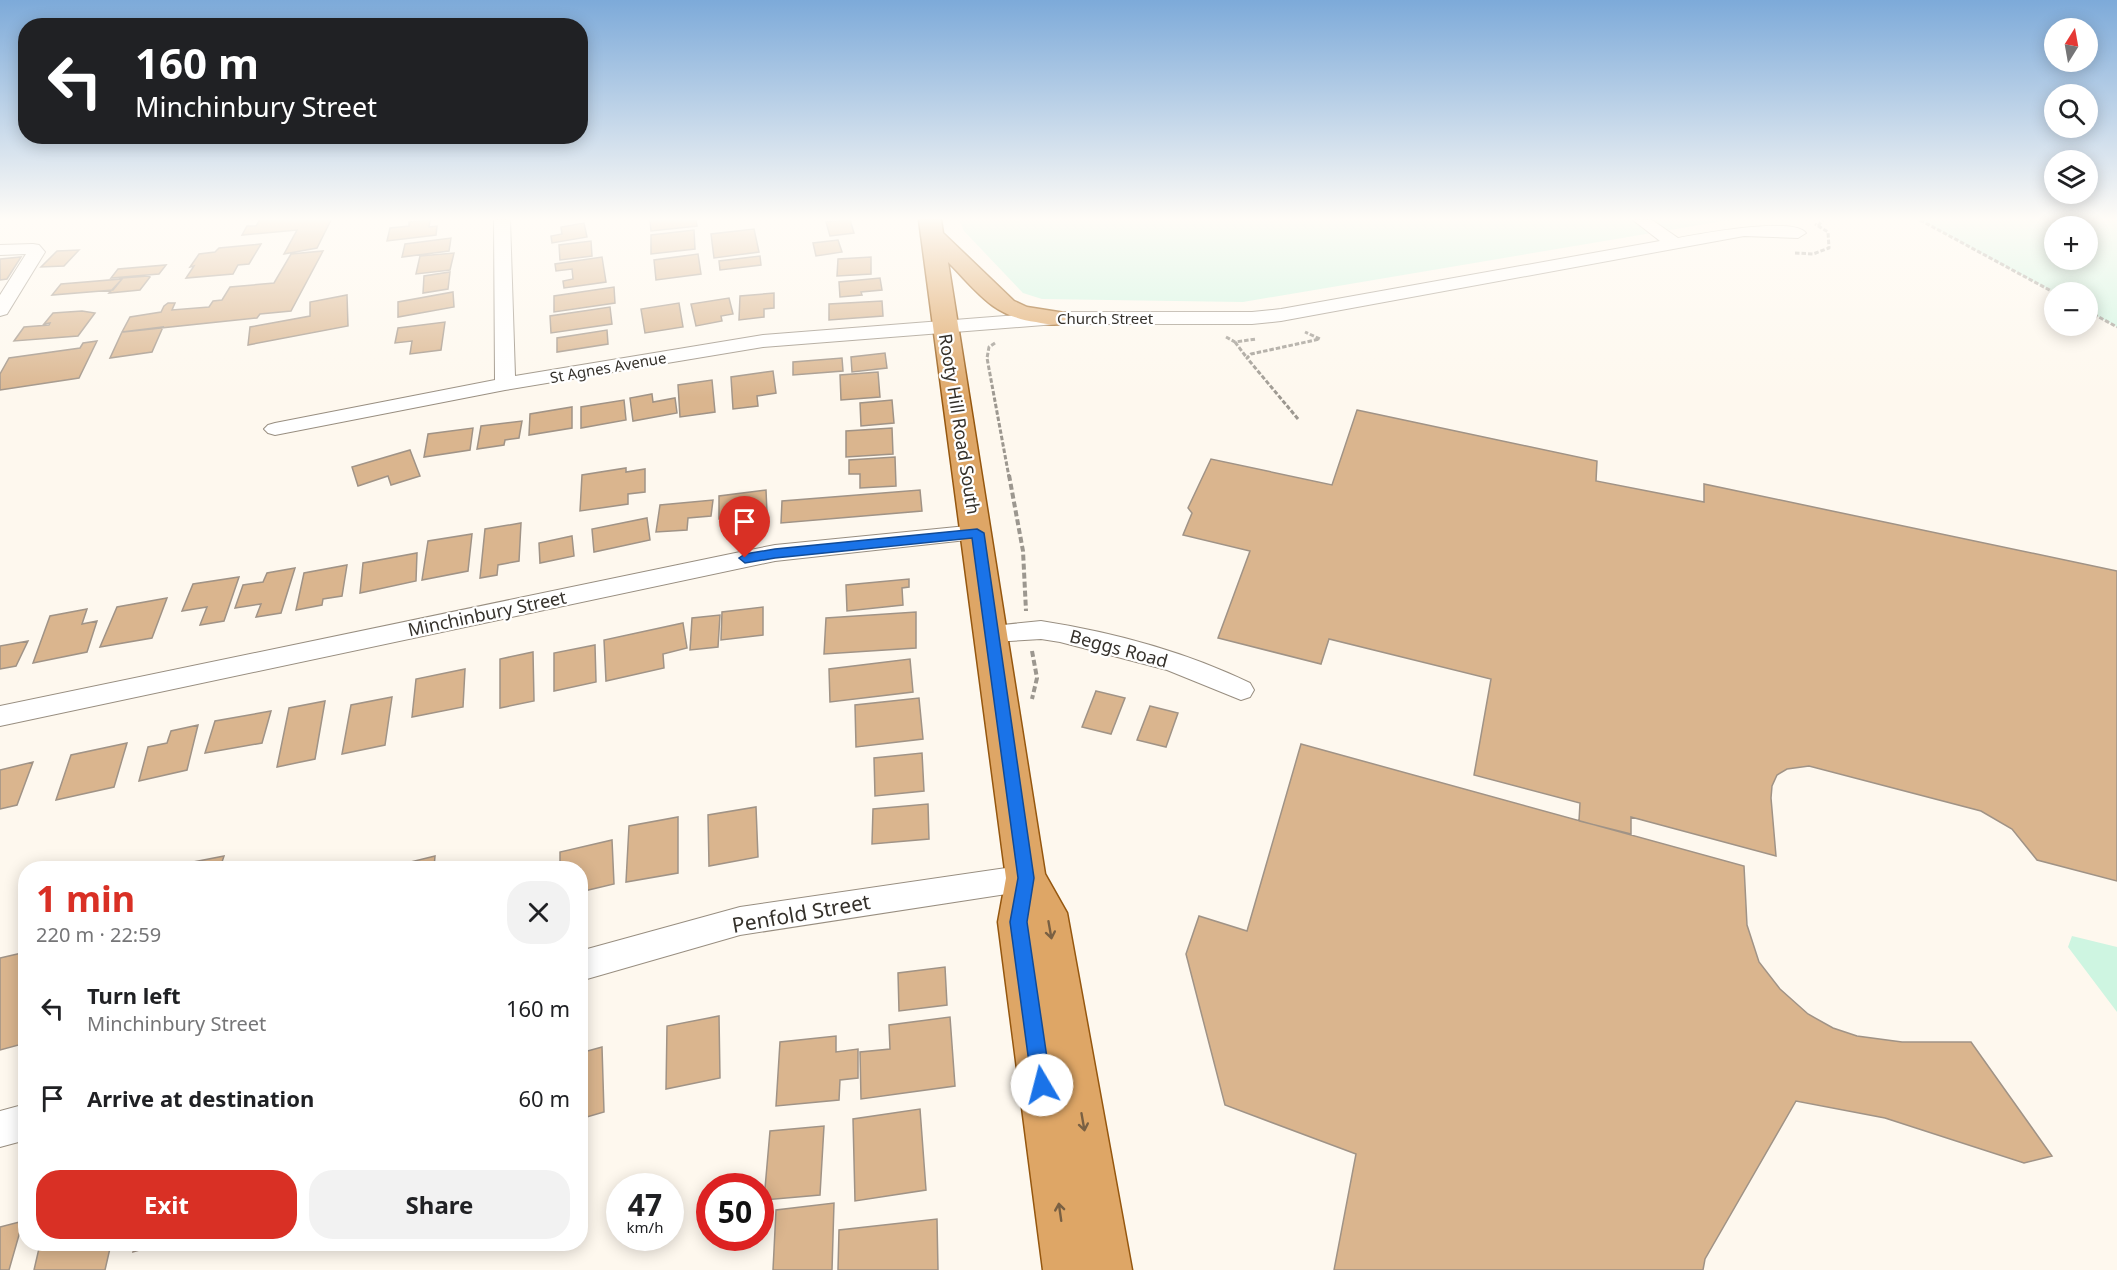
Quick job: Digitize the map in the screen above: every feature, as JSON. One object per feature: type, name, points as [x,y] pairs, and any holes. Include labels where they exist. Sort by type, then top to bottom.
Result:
[{"type":"main road","name":"Rooty Hill Road South","points":[[938,279],[992,633],[1026,878],[1018,922],[1068,1270]]},
{"type":"main road","points":[[981,279],[1006,306],[1021,313],[1056,318]]},
{"type":"main road","name":"Rooty Hill Road South","points":[[1026,878],[1047,913],[1107,1270]]},
{"type":"street","points":[[0,310],[19,279]]},
{"type":"street","points":[[503,279],[505,384]]},
{"type":"street","name":"Church Street","points":[[945,327],[1056,318],[1220,320],[1281,315],[1473,279]]},
{"type":"street","name":"St Agnes Avenue","points":[[275,429],[505,384],[763,341],[945,327]]},
{"type":"street","name":"Minchinbury Street","points":[[0,716],[745,558],[977,533]]},
{"type":"street","name":"Beggs Road","points":[[992,633],[1029,630],[1059,633],[1192,667],[1215,675],[1241,690]]},
{"type":"street","name":"Penfold Street","points":[[588,964],[740,921],[1026,878]]},
{"type":"street","points":[[0,1129],[18,1124]]},
{"type":"path","points":[[2030,279],[2044,287]]},
{"type":"path","points":[[2098,317],[2117,327]]},
{"type":"path","points":[[1247,358],[1251,354],[1320,339],[1309,332],[1299,333]]},
{"type":"path","points":[[1218,338],[1260,334]]},
{"type":"path","points":[[1225,337],[1235,342],[1256,372],[1298,419]]},
{"type":"path","points":[[1235,342],[1267,338]]},
{"type":"path","points":[[999,340],[988,347],[987,358],[1023,551],[1025,598],[1037,678],[1030,705]]},
{"type":"green space","points":[[1010,279],[1378,279],[1243,302],[1042,299],[1023,293]]},
{"type":"green space","points":[[2030,279],[2117,279],[2117,327],[2098,317],[2098,282],[2044,282],[2044,287]]},
{"type":"green space","points":[[2072,936],[2117,947],[2117,1012],[2068,947]]},
{"type":"building","points":[[122,279],[148,279],[140,290],[109,293]]},
{"type":"building","points":[[122,279],[113,290],[52,295],[61,284]]},
{"type":"building","points":[[276,279],[308,279],[291,311],[260,314],[257,318],[122,332],[130,317],[161,312],[168,303],[175,303],[172,310],[209,307],[213,301],[222,300],[230,287],[274,283]]},
{"type":"building","points":[[424,279],[449,279],[448,289],[423,293]]},
{"type":"building","points":[[606,279],[606,282],[564,288],[563,281]]},
{"type":"building","points":[[880,279],[882,290],[840,297],[839,282]]},
{"type":"building","points":[[614,287],[615,303],[554,312],[554,296]]},
{"type":"building","points":[[453,292],[454,307],[398,317],[398,302]]},
{"type":"building","points":[[774,293],[774,308],[764,309],[764,317],[739,320],[740,296]]},
{"type":"building","points":[[347,295],[348,326],[248,345],[250,327],[310,316],[310,302]]},
{"type":"building","points":[[729,298],[733,314],[721,316],[722,321],[696,326],[691,304]]},
{"type":"building","points":[[882,301],[883,316],[829,320],[829,304]]},
{"type":"building","points":[[679,303],[683,327],[645,333],[641,309]]},
{"type":"building","points":[[610,307],[612,324],[551,333],[550,316]]},
{"type":"building","points":[[82,311],[95,313],[78,336],[14,341],[24,327],[49,325],[50,323],[44,324],[53,313]]},
{"type":"building","points":[[445,322],[441,350],[410,354],[412,341],[395,343],[398,328]]},
{"type":"building","points":[[163,327],[152,352],[110,358],[122,332]]},
{"type":"building","points":[[607,330],[608,344],[557,352],[557,338]]},
{"type":"building","points":[[97,341],[79,378],[0,390],[0,374],[9,358],[80,348],[83,343]]},
{"type":"building","points":[[885,353],[887,368],[852,372],[851,357]]},
{"type":"building","points":[[842,358],[843,371],[793,375],[793,362]]},
{"type":"building","points":[[773,371],[776,393],[757,396],[758,406],[733,409],[731,377]]},
{"type":"building","points":[[878,372],[880,397],[841,400],[840,375]]},
{"type":"building","points":[[712,380],[715,412],[680,417],[678,385]]},
{"type":"building","points":[[652,394],[653,402],[675,398],[677,413],[633,421],[630,398]]},
{"type":"building","points":[[624,400],[626,420],[581,428],[581,407]]},
{"type":"building","points":[[892,400],[894,423],[861,426],[860,403]]},
{"type":"building","points":[[572,407],[572,428],[529,435],[530,414]]},
{"type":"building","points":[[1357,410],[1597,461],[1596,481],[1704,502],[1704,484],[2117,571],[2117,881],[2037,860],[2012,829],[1981,811],[1809,766],[1787,769],[1777,775],[1772,786],[1776,856],[1631,817],[1631,834],[1579,821],[1580,803],[1474,775],[1491,679],[1329,639],[1321,664],[1218,638],[1250,551],[1183,535],[1192,513],[1188,508],[1211,459],[1332,485]]},
{"type":"building","points":[[522,421],[519,438],[505,440],[504,445],[477,449],[481,426]]},
{"type":"building","points":[[473,428],[470,450],[424,457],[428,434]]},
{"type":"building","points":[[892,428],[893,454],[846,457],[846,431]]},
{"type":"building","points":[[410,450],[420,476],[391,485],[388,476],[358,486],[352,467]]},
{"type":"building","points":[[895,457],[896,486],[860,488],[860,474],[849,474],[849,460]]},
{"type":"building","points":[[626,468],[626,472],[645,469],[645,492],[628,494],[628,504],[580,511],[582,475]]},
{"type":"building","points":[[766,490],[767,513],[719,519],[719,496]]},
{"type":"building","points":[[920,490],[922,511],[781,523],[782,501]]},
{"type":"building","points":[[713,500],[711,516],[688,518],[687,530],[656,532],[660,505]]},
{"type":"building","points":[[647,518],[650,540],[594,552],[592,529]]},
{"type":"building","points":[[521,523],[519,561],[498,565],[497,575],[480,578],[485,529]]},
{"type":"building","points":[[472,534],[468,571],[422,580],[428,541]]},
{"type":"building","points":[[572,536],[574,556],[540,563],[539,543]]},
{"type":"building","points":[[417,553],[416,581],[360,593],[363,563]]},
{"type":"building","points":[[347,565],[342,596],[323,599],[322,605],[296,610],[304,573]]},
{"type":"building","points":[[295,568],[281,613],[256,617],[261,604],[235,608],[243,585],[263,582],[267,573]]},
{"type":"building","points":[[239,577],[224,621],[200,625],[207,607],[182,611],[193,584]]},
{"type":"building","points":[[909,579],[909,587],[902,588],[903,605],[847,611],[846,585]]},
{"type":"building","points":[[167,598],[152,638],[100,647],[117,607]]},
{"type":"building","points":[[763,607],[763,635],[721,640],[722,612]]},
{"type":"building","points":[[87,609],[82,624],[97,621],[87,652],[33,663],[50,616]]},
{"type":"building","points":[[916,612],[916,648],[824,654],[826,618]]},
{"type":"building","points":[[720,615],[718,647],[690,650],[692,618]]},
{"type":"building","points":[[683,623],[687,648],[663,654],[664,668],[606,681],[604,640]]},
{"type":"building","points":[[28,641],[16,666],[0,669],[0,646]]},
{"type":"building","points":[[595,645],[596,682],[554,691],[554,653]]},
{"type":"building","points":[[533,652],[534,701],[500,708],[500,659]]},
{"type":"building","points":[[910,659],[913,692],[830,702],[829,669]]},
{"type":"building","points":[[465,669],[463,707],[412,717],[416,679]]},
{"type":"building","points":[[1096,691],[1125,698],[1111,734],[1082,727]]},
{"type":"building","points":[[392,697],[385,745],[342,754],[351,705]]},
{"type":"building","points":[[919,698],[923,739],[856,747],[855,705]]},
{"type":"building","points":[[325,701],[315,759],[277,767],[289,708]]},
{"type":"building","points":[[1150,706],[1178,713],[1166,747],[1137,740]]},
{"type":"building","points":[[271,711],[262,743],[205,753],[215,721]]},
{"type":"building","points":[[198,725],[187,770],[139,781],[148,747],[167,743],[171,731]]},
{"type":"building","points":[[127,743],[114,787],[56,800],[71,755]]},
{"type":"building","points":[[1301,744],[1744,866],[1747,925],[1759,962],[1780,989],[1808,1014],[1833,1028],[1857,1036],[1902,1042],[1971,1042],[2052,1156],[2024,1163],[1885,1118],[1796,1101],[1705,1259],[1703,1270],[1334,1270],[1356,1154],[1225,1105],[1186,954],[1199,916],[1247,931]]},
{"type":"building","points":[[922,753],[924,791],[875,796],[874,758]]},
{"type":"building","points":[[33,762],[17,805],[0,809],[0,770]]},
{"type":"building","points":[[928,804],[929,839],[872,844],[873,809]]},
{"type":"building","points":[[756,807],[758,857],[709,866],[708,815]]},
{"type":"building","points":[[678,817],[678,873],[626,882],[629,826]]},
{"type":"building","points":[[612,840],[614,884],[588,890],[588,861],[560,861],[560,852]]},
{"type":"building","points":[[224,856],[222,861],[198,861]]},
{"type":"building","points":[[435,856],[435,861],[414,861]]},
{"type":"building","points":[[18,954],[18,1045],[0,1050],[0,958]]},
{"type":"building","points":[[945,967],[947,1005],[899,1011],[898,973]]},
{"type":"building","points":[[719,1016],[720,1078],[666,1089],[667,1026]]},
{"type":"building","points":[[950,1017],[955,1086],[861,1099],[860,1052],[890,1049],[889,1025]]},
{"type":"building","points":[[836,1036],[836,1052],[858,1049],[858,1078],[840,1080],[839,1100],[776,1106],[780,1042]]},
{"type":"building","points":[[602,1047],[604,1112],[588,1117],[588,1051]]},
{"type":"building","points":[[920,1109],[926,1190],[855,1201],[853,1119]]},
{"type":"building","points":[[824,1126],[820,1195],[774,1199],[774,1173],[766,1173],[770,1131]]},
{"type":"building","points":[[834,1203],[832,1270],[773,1270],[776,1210]]},
{"type":"building","points":[[937,1219],[938,1270],[838,1270],[839,1230]]},
{"type":"building","points":[[18,1222],[18,1238],[9,1270],[0,1270],[0,1227]]},
{"type":"building","points":[[38,1251],[109,1251],[105,1270],[34,1270]]},
{"type":"route","points":[[745,558],[977,533],[1026,878],[1018,922],[1042,1085]]}]
